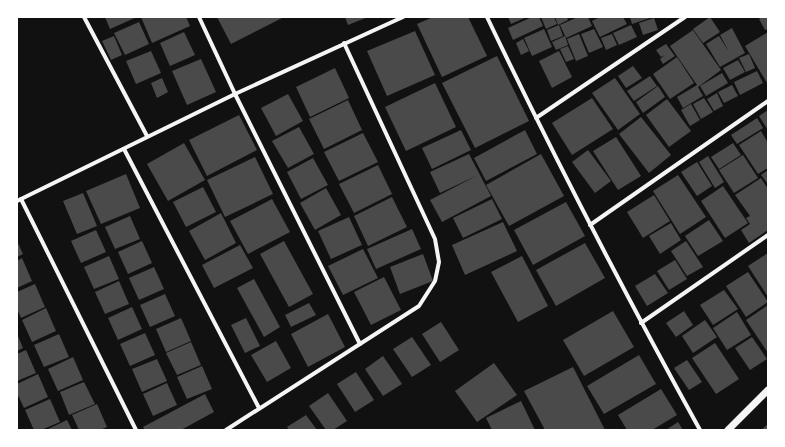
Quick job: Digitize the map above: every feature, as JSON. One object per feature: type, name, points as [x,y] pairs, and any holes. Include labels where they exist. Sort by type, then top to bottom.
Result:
[{"type":"street","points":[[84,17],[147,136]]},
{"type":"street","points":[[199,17],[235,94],[360,344]]},
{"type":"street","points":[[136,430],[19,200],[235,94],[403,17]]},
{"type":"street","points":[[487,17],[536,118],[640,322],[700,430]]},
{"type":"street","points":[[536,118],[684,17]]},
{"type":"street","points":[[226,430],[419,306],[435,282],[439,262],[435,239],[344,43]]},
{"type":"street","points":[[590,225],[768,101]]},
{"type":"street","points":[[124,148],[259,408]]},
{"type":"street","points":[[640,322],[768,235]]},
{"type":"street","points":[[728,430],[768,390]]},
{"type":"building","points":[[105,17],[137,17],[110,29]]},
{"type":"building","points":[[141,17],[186,17],[190,26],[152,43]]},
{"type":"building","points":[[217,17],[284,17],[231,44]]},
{"type":"building","points":[[345,17],[368,17],[348,25]]},
{"type":"building","points":[[433,17],[468,17],[487,56],[442,77],[417,24]]},
{"type":"building","points":[[508,17],[527,17],[511,24]]},
{"type":"building","points":[[532,17],[539,17],[543,26],[513,40],[508,28]]},
{"type":"building","points":[[541,17],[554,17],[557,24],[546,29]]},
{"type":"building","points":[[555,17],[567,17],[568,20],[558,25]]},
{"type":"building","points":[[578,17],[588,17],[592,26],[566,38],[560,25]]},
{"type":"building","points":[[600,17],[623,17],[627,24],[600,37],[592,21]]},
{"type":"building","points":[[630,17],[653,17],[632,24]]},
{"type":"building","points":[[710,17],[720,32],[703,43],[693,29]]},
{"type":"building","points":[[763,17],[768,18],[768,29],[765,30],[759,19]]},
{"type":"building","points":[[654,18],[658,30],[643,35],[639,23]]},
{"type":"building","points":[[139,22],[149,44],[125,55],[114,33]]},
{"type":"building","points":[[559,25],[563,36],[551,41],[547,30]]},
{"type":"building","points":[[631,25],[637,37],[619,45],[613,33]]},
{"type":"building","points":[[732,28],[745,53],[720,67],[706,44],[719,36],[729,52],[720,35]]},
{"type":"building","points":[[544,29],[552,47],[532,56],[524,38]]},
{"type":"building","points":[[594,29],[603,47],[589,53],[581,34]]},
{"type":"building","points":[[693,30],[721,70],[698,87],[703,96],[683,108],[677,97],[697,85],[670,46]]},
{"type":"building","points":[[415,31],[435,75],[387,96],[367,51]]},
{"type":"building","points":[[184,32],[195,55],[170,66],[160,43]]},
{"type":"building","points":[[768,32],[768,82],[767,83],[745,46]]},
{"type":"building","points":[[579,34],[588,56],[576,61],[567,39]]},
{"type":"building","points":[[612,34],[617,45],[606,50],[601,38]]},
{"type":"building","points":[[114,36],[122,55],[111,60],[102,41]]},
{"type":"building","points":[[565,36],[568,45],[556,50],[552,42]]},
{"type":"building","points":[[523,39],[529,51],[521,55],[516,43]]},
{"type":"building","points":[[666,44],[675,56],[663,64],[660,59],[665,55],[661,57],[656,50]]},
{"type":"building","points":[[568,46],[574,59],[566,62],[560,49]]},
{"type":"building","points":[[151,51],[161,73],[136,84],[126,61]]},
{"type":"building","points":[[559,51],[572,77],[552,88],[539,61]]},
{"type":"building","points":[[749,54],[755,68],[746,72],[739,58]]},
{"type":"building","points":[[497,56],[529,121],[475,148],[442,83]]},
{"type":"building","points":[[677,57],[694,83],[670,99],[653,74]]},
{"type":"building","points":[[201,59],[216,92],[187,105],[172,71]]},
{"type":"building","points":[[738,60],[745,72],[730,80],[723,68]]},
{"type":"building","points":[[633,66],[642,78],[626,88],[618,76]]},
{"type":"building","points":[[335,68],[349,98],[310,117],[296,87]]},
{"type":"building","points":[[757,71],[763,83],[740,95],[734,82]]},
{"type":"building","points":[[722,73],[728,83],[706,96],[700,86]]},
{"type":"building","points":[[650,76],[657,86],[634,101],[627,91]]},
{"type":"building","points":[[162,78],[168,92],[157,98],[151,83]]},
{"type":"building","points":[[615,78],[640,114],[618,130],[592,93]]},
{"type":"building","points":[[435,83],[456,127],[406,151],[385,107]]},
{"type":"building","points":[[732,85],[738,96],[724,103],[718,92]]},
{"type":"building","points":[[658,86],[665,97],[643,113],[636,102]]},
{"type":"building","points":[[717,93],[723,106],[714,111],[707,99]]},
{"type":"building","points":[[288,94],[303,121],[276,136],[261,108]]},
{"type":"building","points":[[592,98],[613,129],[572,155],[552,123]]},
{"type":"building","points":[[704,98],[713,112],[701,119],[693,104]]},
{"type":"building","points":[[667,99],[691,131],[669,147],[646,115]]},
{"type":"building","points":[[348,100],[362,130],[324,149],[309,119]]},
{"type":"building","points":[[691,104],[700,120],[690,126],[681,110]]},
{"type":"building","points":[[768,110],[768,130],[759,116]]},
{"type":"building","points":[[239,115],[257,150],[207,176],[189,140]]},
{"type":"building","points":[[641,117],[671,155],[649,173],[619,134]]},
{"type":"building","points":[[757,118],[763,128],[737,144],[731,135]]},
{"type":"building","points":[[299,127],[314,154],[288,168],[272,141]]},
{"type":"building","points":[[461,130],[471,150],[432,169],[422,148]]},
{"type":"building","points":[[525,130],[537,154],[486,181],[474,158]]},
{"type":"building","points":[[761,131],[768,143],[768,168],[758,174],[739,145]]},
{"type":"building","points":[[363,133],[378,162],[339,181],[324,152]]},
{"type":"building","points":[[616,137],[641,176],[618,190],[593,151]]},
{"type":"building","points":[[184,143],[205,180],[168,201],[147,164]]},
{"type":"building","points":[[733,143],[741,155],[719,169],[711,157]]},
{"type":"building","points":[[588,150],[611,181],[595,193],[572,162]]},
{"type":"building","points":[[469,154],[491,196],[442,222],[430,200],[478,175],[440,193],[430,172]]},
{"type":"building","points":[[541,154],[564,196],[509,226],[486,185]]},
{"type":"building","points":[[743,155],[758,178],[734,193],[719,170]]},
{"type":"building","points":[[708,156],[724,182],[715,188],[699,162]]},
{"type":"building","points":[[255,157],[273,194],[225,217],[207,180]]},
{"type":"building","points":[[313,158],[328,185],[301,199],[287,172]]},
{"type":"building","points":[[697,162],[712,186],[697,196],[681,172]]},
{"type":"building","points":[[378,165],[392,194],[354,213],[339,184]]},
{"type":"building","points":[[768,170],[768,182],[767,183],[761,175]]},
{"type":"building","points":[[126,174],[140,208],[101,224],[86,191]]},
{"type":"building","points":[[678,175],[706,217],[680,234],[653,191]]},
{"type":"building","points":[[761,178],[768,189],[768,230],[749,243],[741,230],[750,224],[746,218],[750,216],[735,195]]},
{"type":"building","points":[[723,186],[748,223],[725,238],[701,201]]},
{"type":"building","points":[[203,187],[216,212],[186,227],[173,202]]},
{"type":"building","points":[[326,188],[341,215],[315,230],[300,203]]},
{"type":"building","points":[[83,193],[97,226],[77,234],[63,201]]},
{"type":"building","points":[[654,195],[670,221],[643,238],[627,212]]},
{"type":"building","points":[[392,197],[407,227],[368,246],[354,216]]},
{"type":"building","points":[[272,199],[290,232],[248,254],[230,221]]},
{"type":"building","points":[[492,199],[502,219],[463,238],[453,218]]},
{"type":"building","points":[[566,202],[585,236],[533,265],[514,230]]},
{"type":"building","points":[[221,213],[236,243],[205,260],[189,231]]},
{"type":"building","points":[[130,216],[140,239],[115,249],[105,227]]},
{"type":"building","points":[[349,217],[362,245],[331,259],[318,231]]},
{"type":"building","points":[[709,220],[723,241],[698,256],[685,236]]},
{"type":"building","points":[[503,222],[517,251],[465,275],[452,245]]},
{"type":"building","points":[[671,223],[681,240],[660,254],[649,236]]},
{"type":"building","points":[[412,229],[421,249],[376,269],[367,249]]},
{"type":"building","points":[[96,230],[106,252],[81,263],[71,241]]},
{"type":"building","points":[[17,241],[23,254],[17,257]]},
{"type":"building","points":[[142,241],[152,263],[128,274],[118,252]]},
{"type":"building","points":[[284,241],[313,294],[289,307],[260,254]]},
{"type":"building","points":[[686,241],[703,267],[687,276],[671,251]]},
{"type":"building","points":[[585,243],[605,278],[556,306],[536,270]]},
{"type":"building","points":[[240,245],[253,268],[214,288],[202,265]]},
{"type":"building","points":[[363,249],[378,278],[343,295],[328,266]]},
{"type":"building","points":[[768,253],[768,297],[748,266]]},
{"type":"building","points":[[423,254],[433,281],[400,294],[390,267]]},
{"type":"building","points":[[109,256],[119,279],[94,289],[84,267]]},
{"type":"building","points":[[522,256],[548,306],[518,322],[491,272]]},
{"type":"building","points":[[22,258],[32,281],[17,288],[17,261]]},
{"type":"building","points":[[675,260],[687,279],[669,290],[657,271]]},
{"type":"building","points":[[154,267],[164,289],[139,300],[129,278]]},
{"type":"building","points":[[748,272],[768,302],[746,317],[726,286]]},
{"type":"building","points":[[655,274],[668,293],[647,306],[635,286]]},
{"type":"building","points":[[384,277],[401,310],[371,325],[354,292]]},
{"type":"building","points":[[254,279],[280,327],[264,337],[237,288]]},
{"type":"building","points":[[119,281],[129,304],[105,314],[95,292]]},
{"type":"building","points":[[35,284],[45,307],[21,318],[17,309],[17,292]]},
{"type":"building","points":[[724,290],[738,309],[713,325],[700,305]]},
{"type":"building","points":[[165,294],[175,316],[150,327],[140,305]]},
{"type":"building","points":[[309,303],[316,315],[291,327],[285,315]]},
{"type":"building","points":[[768,305],[768,353],[746,320]]},
{"type":"building","points":[[132,307],[142,329],[118,340],[108,318]]},
{"type":"building","points":[[46,308],[56,331],[32,342],[22,320]]},
{"type":"building","points":[[613,311],[634,347],[584,376],[563,340]]},
{"type":"building","points":[[684,311],[693,325],[676,337],[666,323]]},
{"type":"building","points":[[737,312],[751,335],[727,350],[713,328]]},
{"type":"building","points":[[328,314],[345,347],[308,367],[291,334]]},
{"type":"building","points":[[181,318],[191,341],[166,352],[156,329]]},
{"type":"building","points":[[246,318],[260,346],[245,353],[231,325]]},
{"type":"building","points":[[705,320],[717,337],[693,353],[682,336]]},
{"type":"building","points":[[441,322],[459,350],[440,362],[422,334]]},
{"type":"building","points":[[145,333],[155,355],[130,366],[120,344]]},
{"type":"building","points":[[17,334],[23,348],[17,351]]},
{"type":"building","points":[[59,334],[69,357],[44,367],[34,345]]},
{"type":"building","points":[[412,337],[431,365],[412,377],[393,349]]},
{"type":"building","points":[[752,337],[767,359],[750,370],[735,348]]},
{"type":"building","points":[[276,341],[291,368],[267,382],[251,355]]},
{"type":"building","points":[[191,342],[201,365],[177,375],[166,353]]},
{"type":"building","points":[[715,343],[739,379],[716,394],[692,358]]},
{"type":"building","points":[[26,350],[36,373],[17,381],[17,354]]},
{"type":"building","points":[[639,355],[656,384],[604,414],[587,386]]},
{"type":"building","points":[[383,356],[402,384],[383,396],[365,369]]},
{"type":"building","points":[[73,357],[83,380],[58,391],[48,369]]},
{"type":"building","points":[[157,359],[167,381],[142,392],[132,369]]},
{"type":"building","points":[[687,360],[702,382],[689,390],[674,368]]},
{"type":"building","points":[[494,363],[517,395],[477,422],[455,391]]},
{"type":"building","points":[[202,366],[212,389],[187,399],[177,377]]},
{"type":"building","points":[[573,367],[605,430],[545,430],[524,391]]},
{"type":"building","points":[[356,372],[374,400],[355,412],[337,384]]},
{"type":"building","points":[[38,374],[48,397],[24,408],[17,393],[17,384]]},
{"type":"building","points":[[84,382],[95,404],[69,415],[60,392]]},
{"type":"building","points":[[167,383],[177,405],[153,416],[143,394]]},
{"type":"building","points":[[661,389],[677,415],[652,430],[627,430],[618,415]]},
{"type":"building","points":[[328,393],[347,421],[333,430],[326,430],[309,406]]},
{"type":"building","points":[[205,394],[214,412],[181,430],[145,430],[143,427]]},
{"type":"building","points":[[50,399],[60,422],[41,430],[34,430],[25,410]]},
{"type":"building","points":[[521,401],[535,430],[492,430],[486,418]]},
{"type":"building","points":[[97,404],[107,427],[100,430],[79,430],[72,415]]},
{"type":"building","points":[[306,415],[317,430],[289,430],[287,427]]},
{"type":"building","points":[[67,420],[72,430],[46,430]]},
{"type":"building","points":[[678,422],[683,430],[666,430]]},
{"type":"building","points":[[768,424],[768,430],[761,430]]}]
